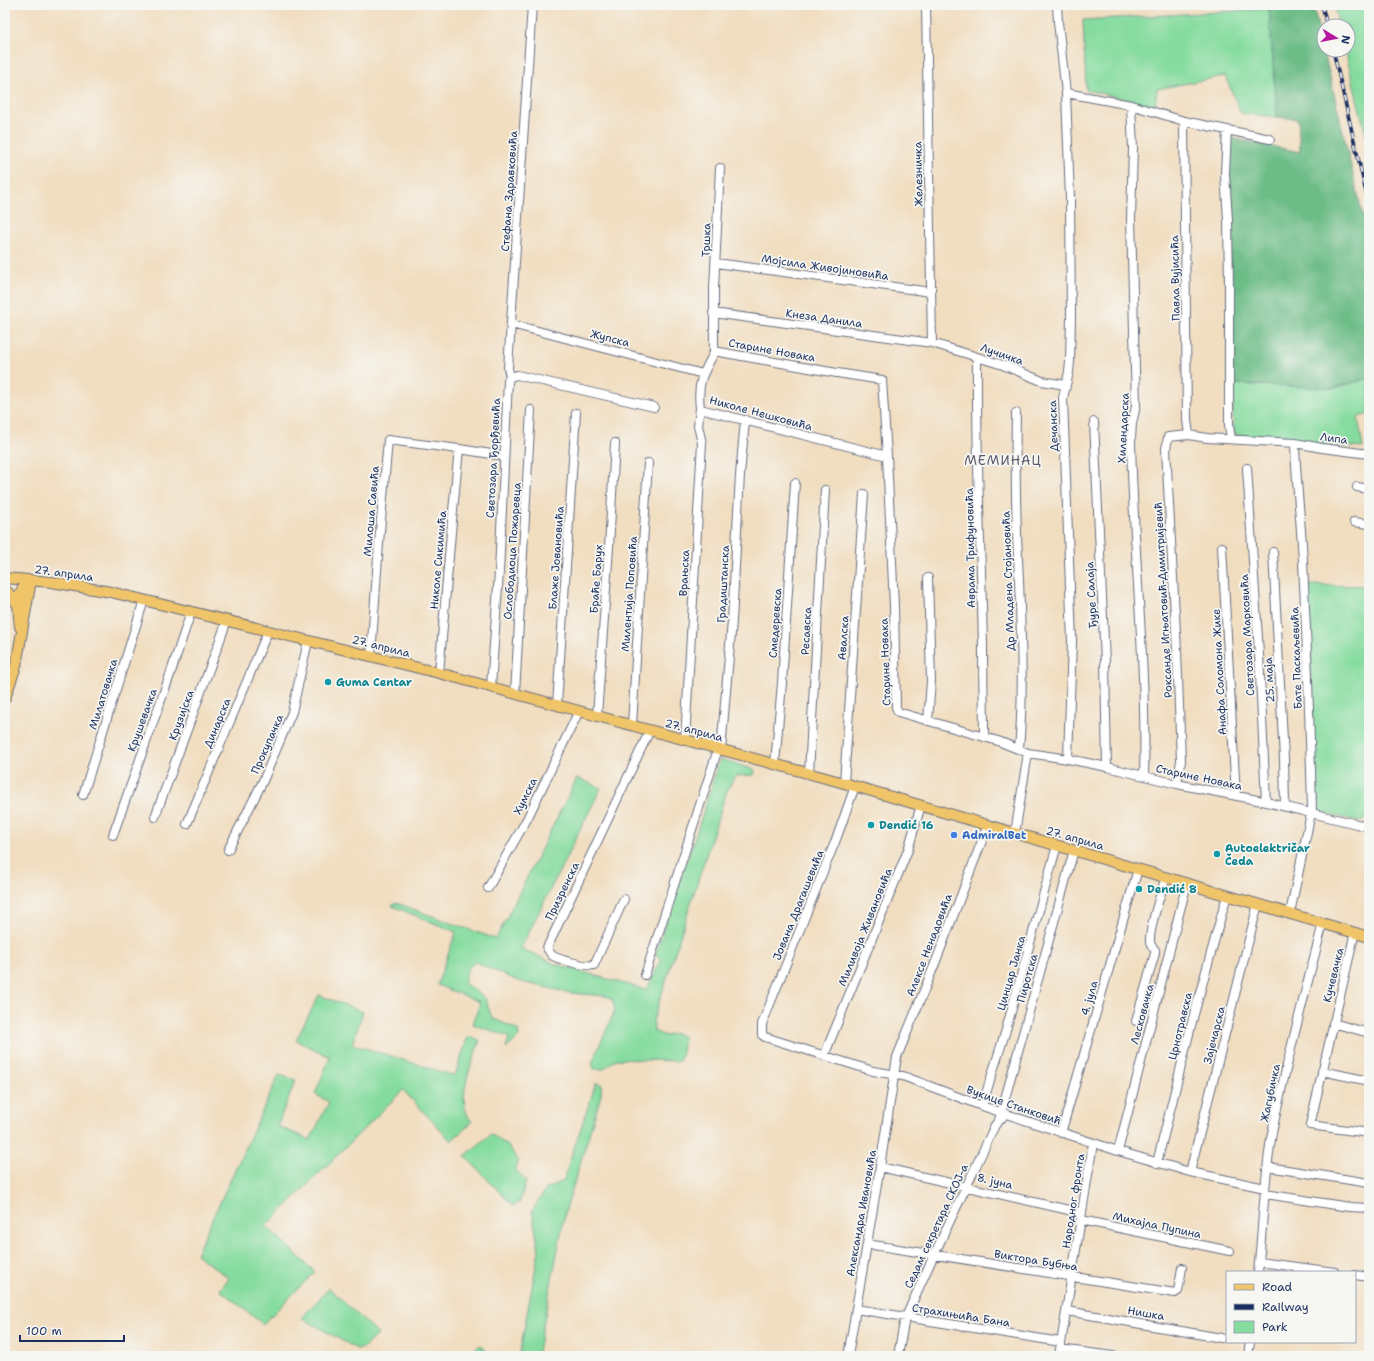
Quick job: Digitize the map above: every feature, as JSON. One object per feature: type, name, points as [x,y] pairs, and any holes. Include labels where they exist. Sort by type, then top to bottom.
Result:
[{"type":"main road","name":"27. априла","points":[[5,578],[92,589],[144,600],[439,673],[855,786],[1369,937]]},
{"type":"main road","points":[[21,637],[19,607],[21,590],[30,580]]},
{"type":"main road","points":[[5,698],[16,666],[30,580]]},
{"type":"main road","points":[[5,590],[12,596],[19,607]]},
{"type":"street","name":"Стефана Здравковића","points":[[510,377],[508,368],[532,5]]},
{"type":"street","name":"Железничка","points":[[926,5],[932,343]]},
{"type":"street","name":"Дечанска","points":[[1057,5],[1066,94],[1070,198],[1070,362],[1063,398],[1072,641],[1068,759]]},
{"type":"street","points":[[1066,94],[1131,105],[1184,121],[1270,139]]},
{"type":"street","name":"Хилендарска","points":[[1131,105],[1133,148],[1131,218],[1136,406],[1132,423],[1131,439],[1134,535],[1143,690],[1144,776]]},
{"type":"street","name":"Павла Вујисића","points":[[1184,121],[1186,420],[1189,435]]},
{"type":"street","points":[[1227,130],[1225,174],[1228,220],[1229,426],[1232,439]]},
{"type":"street","name":"Тршка","points":[[713,313],[720,168]]},
{"type":"street","name":"Мојсила Живојиновића","points":[[716,263],[931,292]]},
{"type":"street","name":"Кнеза Данила","points":[[713,313],[932,343]]},
{"type":"street","name":"Николе Нешковића","points":[[713,313],[714,351],[700,381],[700,408],[887,456]]},
{"type":"street","name":"Жупска","points":[[511,324],[703,374]]},
{"type":"street","name":"Лучичка","points":[[932,343],[1003,365],[1042,381],[1065,385]]},
{"type":"street","name":"Старине Новака","points":[[714,351],[882,380],[894,606],[896,707],[898,712],[984,737],[1028,752],[1107,767],[1311,813]]},
{"type":"street","name":"Аврама Трифуновића","points":[[977,358],[984,737]]},
{"type":"street","points":[[510,377],[517,375],[654,407]]},
{"type":"street","name":"Светозара Ђорђевића","points":[[491,687],[499,572],[508,381],[510,377]]},
{"type":"street","name":"Врањска","points":[[685,740],[702,443],[698,426],[700,408]]},
{"type":"street","name":"Ослободиоца Пожаревца","points":[[515,694],[531,410]]},
{"type":"street","name":"Блаже Јовановића","points":[[557,705],[576,413]]},
{"type":"street","name":"Др Младена Стојановића","points":[[1016,413],[1015,470],[1022,651],[1021,723],[1019,749]]},
{"type":"street","name":"Градиштанска","points":[[644,975],[720,749],[732,621],[740,475],[745,420]]},
{"type":"street","name":"Ђуре Салаја","points":[[1094,422],[1105,662],[1107,767]]},
{"type":"street","name":"Липа","points":[[1189,435],[1201,438],[1295,443],[1369,454]]},
{"type":"street","name":"Роксанде Игњатовић-Димитријевић","points":[[1177,784],[1181,761],[1166,441],[1168,437],[1189,435]]},
{"type":"street","name":"Милоша Савића","points":[[370,656],[388,440],[460,449]]},
{"type":"street","name":"Браће Барух","points":[[597,716],[615,443]]},
{"type":"street","name":"Бате Паскаљевића","points":[[1290,913],[1312,809],[1303,566],[1295,443]]},
{"type":"street","points":[[460,449],[504,456]]},
{"type":"street","name":"Николе Сикимића","points":[[439,673],[452,521],[460,449]]},
{"type":"street","name":"Милентија Поповића","points":[[632,725],[648,463]]},
{"type":"street","name":"Светозара Марковића","points":[[1247,468],[1259,654],[1266,802]]},
{"type":"street","name":"Смедеревска","points":[[775,764],[782,683],[795,483]]},
{"type":"street","points":[[1356,486],[1369,489]]},
{"type":"street","name":"Ресавска","points":[[809,773],[825,490]]},
{"type":"street","name":"Авалска","points":[[844,783],[864,494]]},
{"type":"street","points":[[1354,522],[1369,524]]},
{"type":"street","name":"Анафа Соломона Жике","points":[[1222,547],[1236,796]]},
{"type":"street","name":"25. маја","points":[[1273,552],[1285,806]]},
{"type":"street","points":[[928,578],[931,681],[928,721]]},
{"type":"street","name":"Милатовачка","points":[[84,795],[144,600]]},
{"type":"street","name":"Крушевачка","points":[[113,835],[191,612]]},
{"type":"street","name":"Крузијска","points":[[155,817],[226,621]]},
{"type":"street","name":"Динарска","points":[[187,824],[268,631]]},
{"type":"street","name":"Прокупачка","points":[[228,850],[263,781],[292,712],[308,641]]},
{"type":"street","name":"Хумска","points":[[488,888],[526,818],[579,711]]},
{"type":"street","name":"Призренска","points":[[624,899],[594,965],[590,966],[554,956],[550,953],[547,948],[650,730]]},
{"type":"street","points":[[1015,833],[1028,752]]},
{"type":"street","name":"Јована Драгашевића","points":[[761,1032],[762,1024],[838,837],[855,786]]},
{"type":"street","name":"Миливоја Живановића","points":[[824,1056],[908,850],[921,805]]},
{"type":"street","points":[[1311,813],[1369,827]]},
{"type":"street","name":"Алексе Ненадовића","points":[[894,1074],[899,1050],[936,961],[988,824]]},
{"type":"street","name":"Цинцар Јанка","points":[[985,1107],[1057,845]]},
{"type":"street","name":"Пиротска","points":[[998,1119],[1074,850]]},
{"type":"street","name":"4. јула","points":[[1061,1133],[1138,869]]},
{"type":"street","points":[[1136,1021],[1155,950],[1150,945],[1150,942],[1166,877]]},
{"type":"street","name":"Лесковачка","points":[[1118,1151],[1187,883]]},
{"type":"street","name":"Црнотравска","points":[[1158,1163],[1193,1018],[1227,895]]},
{"type":"street","name":"Зајечарска","points":[[1190,1172],[1258,904]]},
{"type":"street","name":"Жагубичка","points":[[1258,1271],[1265,1191],[1272,1134],[1290,1048],[1323,923]]},
{"type":"street","name":"Кучевачка","points":[[1355,932],[1310,1125],[1369,1133]]},
{"type":"street","points":[[1333,1023],[1369,1033]]},
{"type":"street","name":"Вукице Станковић","points":[[761,1032],[765,1037],[824,1056],[873,1071],[903,1076],[985,1107],[998,1119],[1011,1116],[1093,1144],[1190,1172],[1265,1191],[1349,1208],[1369,1208]]},
{"type":"street","points":[[1322,1071],[1369,1081]]},
{"type":"street","name":"Александра Ивановића","points":[[848,1356],[894,1074]]},
{"type":"street","points":[[985,1107],[998,1119]]},
{"type":"street","name":"Седам секретара СКОЈ-а","points":[[898,1356],[906,1317],[933,1255],[998,1119]]},
{"type":"street","name":"Народног фронта","points":[[1060,1349],[1093,1144]]},
{"type":"street","name":"8. јуна","points":[[880,1167],[967,1186],[1081,1217]]},
{"type":"street","points":[[1268,1167],[1369,1183]]},
{"type":"street","name":"Михајла Пупина","points":[[1081,1217],[1230,1251]]},
{"type":"street","name":"Виктора Бубња","points":[[867,1244],[1176,1293],[1178,1291],[1182,1268]]},
{"type":"street","points":[[1259,1262],[1327,1271]]},
{"type":"street","points":[[1356,1275],[1369,1277]]},
{"type":"street","name":"Страхињића Бана","points":[[856,1309],[906,1317],[1060,1349],[1113,1356]]},
{"type":"street","name":"Нишка","points":[[1067,1311],[1221,1338]]},
{"type":"street","points":[[1248,1356],[1250,1343]]},
{"type":"green space","points":[[1268,5],[1303,5],[1269,9]]},
{"type":"green space","points":[[1313,5],[1316,18],[1316,58],[1326,58],[1369,242],[1369,378],[1334,388],[1233,384],[1228,175],[1231,138],[1300,152],[1298,119],[1277,117],[1269,8]]},
{"type":"green space","points":[[1334,5],[1369,5],[1369,147],[1347,58],[1356,58],[1356,18],[1337,18]]},
{"type":"green space","points":[[1269,9],[1277,117],[1241,113],[1225,76],[1157,89],[1155,106],[1086,90],[1083,20]]},
{"type":"green space","points":[[1369,378],[1369,414],[1358,417],[1363,448],[1236,435],[1233,427],[1233,384],[1334,388]]},
{"type":"green space","points":[[1307,585],[1369,586],[1369,812],[1362,822],[1316,811]]},
{"type":"green space","points":[[720,759],[755,770],[754,775],[737,776],[733,779],[726,793],[653,1021],[654,1031],[665,1036],[675,1033],[684,1037],[682,1053],[679,1061],[616,1059],[604,1069],[594,1069],[592,1063],[615,1010],[612,999],[606,996],[570,993],[518,981],[475,962],[468,968],[464,983],[485,998],[492,1018],[518,1030],[519,1037],[506,1049],[509,1037],[473,1024],[480,1002],[437,985],[456,932],[392,906],[396,903],[496,939],[577,778],[601,788],[521,948],[555,964],[646,990],[662,959],[655,954]]},
{"type":"green space","points":[[319,995],[363,1012],[352,1044],[455,1076],[468,1036],[480,1040],[466,1082],[465,1104],[467,1113],[472,1122],[451,1141],[403,1090],[266,1226],[315,1272],[263,1324],[220,1290],[229,1278],[196,1254],[279,1075],[296,1080],[277,1126],[310,1140],[329,1102],[315,1094],[330,1057],[296,1040]]},
{"type":"green space","points":[[596,1083],[602,1085],[601,1095],[565,1213],[537,1356],[519,1356],[539,1250],[532,1211],[546,1189],[563,1181]]},
{"type":"green space","points":[[491,1134],[508,1146],[518,1160],[515,1169],[526,1181],[520,1202],[513,1206],[465,1156]]},
{"type":"green space","points":[[329,1288],[378,1334],[363,1348],[357,1349],[302,1318]]},
{"type":"green space","points":[[480,1345],[490,1356],[467,1356]]},
{"type":"railway","points":[[1322,5],[1325,18]]},
{"type":"railway","points":[[1335,58],[1369,205]]},
{"type":"place","name":"Guma Centar","points":[[328,682]]},
{"type":"place","name":"Dendić 16","points":[[871,825]]},
{"type":"place","name":"AdmiralBet","points":[[954,835]]},
{"type":"place","name":"Autoelektričar Čeda","points":[[1217,854]]},
{"type":"place","name":"Dendić 8","points":[[1139,889]]},
{"type":"district","name":"МЕМИНАЦ","points":[[1003,460]]}]
